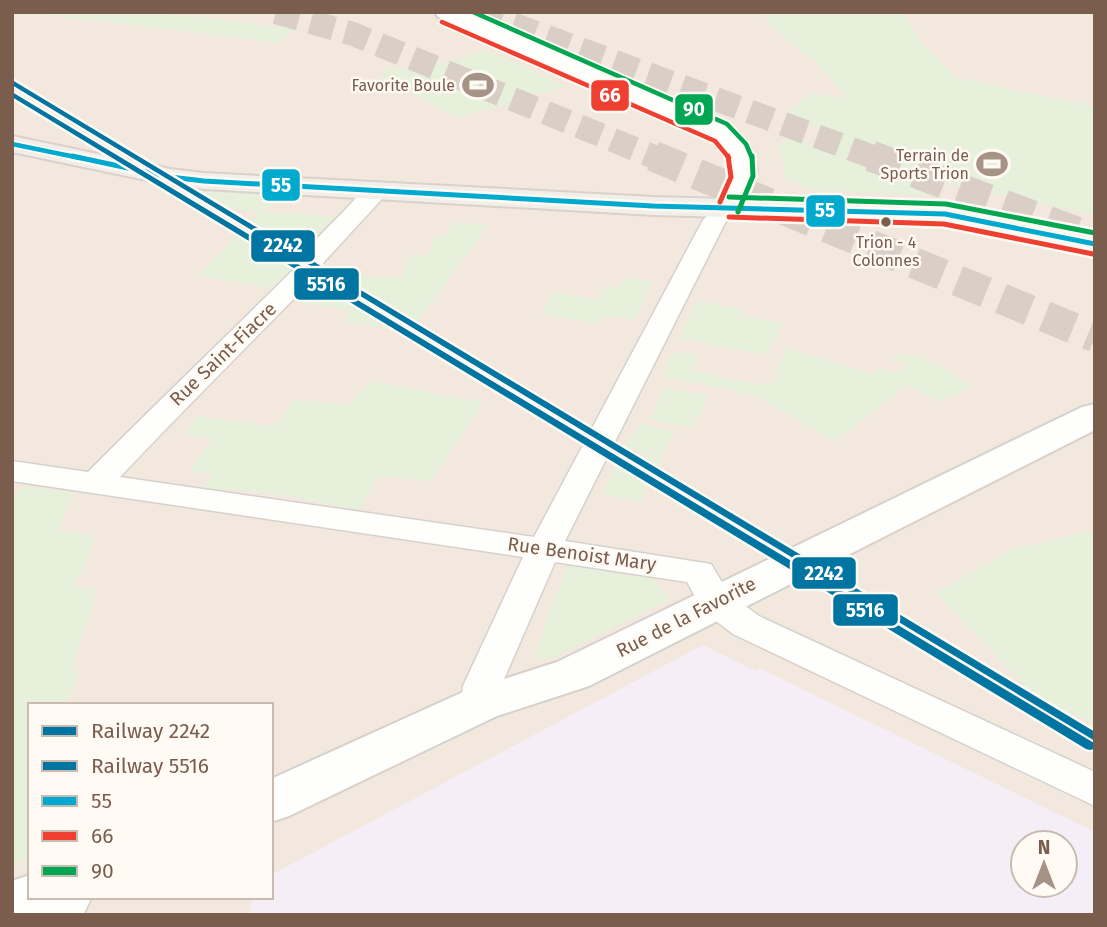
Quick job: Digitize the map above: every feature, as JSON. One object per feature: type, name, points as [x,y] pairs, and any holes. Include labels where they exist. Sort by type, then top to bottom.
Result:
[{"type":"main road","points":[[12,144],[170,177],[653,206],[945,214],[1095,244]]},
{"type":"street","points":[[446,12],[720,132],[732,141],[740,153],[743,183],[729,207],[715,220],[544,549],[482,685],[480,704]]},
{"type":"street","name":"Rue Saint-Fiacre","points":[[96,483],[205,370],[228,351],[306,272],[313,259],[369,200],[374,190]]},
{"type":"street","name":"Rue de la Favorite","points":[[273,801],[480,704],[573,674],[1095,415]]},
{"type":"street","name":"Rue Benoist Mary","points":[[12,471],[699,572],[716,602],[746,625],[1095,790]]},
{"type":"street","points":[[60,915],[69,899]]},
{"type":"shaded area","points":[[12,12],[1095,12],[1095,915],[12,915]]},
{"type":"shaded area","points":[[703,645],[756,671],[759,668],[1095,832],[1095,915],[248,915],[252,899],[273,899],[273,874]]},
{"type":"green space","points":[[23,12],[155,12],[294,28],[281,43]]},
{"type":"green space","points":[[762,12],[903,12],[919,39],[955,77],[1095,107],[1095,215],[917,177],[938,196],[813,190],[786,179],[779,144],[793,137],[813,146],[835,138],[786,113],[811,93],[847,98],[818,64],[773,27]]},
{"type":"green space","name":"Favorite Boule","points":[[486,50],[566,86],[457,118],[381,77],[386,68],[402,69],[418,64],[450,62]]},
{"type":"green space","points":[[195,188],[280,195],[262,212],[347,217],[273,288],[197,276],[261,212],[188,201]]},
{"type":"green space","points":[[452,223],[489,224],[409,332],[345,322],[351,310],[297,302],[323,276],[401,278],[412,254],[428,255],[435,236],[446,236]]},
{"type":"green space","points":[[624,278],[654,281],[633,320],[604,315],[598,324],[541,314],[555,292],[597,300],[606,285],[619,287]]},
{"type":"green space","points":[[696,301],[740,308],[741,316],[783,323],[767,355],[680,339]]},
{"type":"green space","points":[[786,348],[873,374],[879,368],[899,374],[907,364],[889,358],[900,355],[922,358],[973,386],[940,402],[907,384],[835,442],[753,394],[661,377],[673,351],[699,356],[692,371],[754,384],[773,383]]},
{"type":"green space","points":[[370,381],[483,402],[431,481],[378,476],[359,510],[279,494],[204,488],[213,474],[190,471],[213,439],[184,434],[197,416],[274,427],[293,400],[351,404]]},
{"type":"green space","points":[[664,388],[709,395],[693,428],[650,420]]},
{"type":"green space","points":[[640,424],[675,432],[661,456],[625,448]]},
{"type":"green space","points":[[624,451],[662,458],[641,502],[602,494]]},
{"type":"green space","points":[[23,486],[74,493],[58,530],[95,536],[75,588],[97,589],[72,669],[78,673],[68,703],[28,703],[28,859],[12,864],[12,500]]},
{"type":"green space","points":[[1095,530],[1095,724],[1037,698],[936,593],[1013,549]]},
{"type":"green space","points":[[569,562],[649,573],[669,600],[548,660],[533,657]]},
{"type":"tunnel","points":[[276,12],[353,34],[657,158]]},
{"type":"tunnel","points":[[479,12],[876,158]]},
{"type":"tunnel","points":[[653,156],[1095,337]]},
{"type":"tunnel","points":[[871,156],[1095,239]]},
{"type":"rail line","name":"2242","points":[[12,82],[1095,737]]},
{"type":"rail line","name":"5516","points":[[12,94],[1090,746]]},
{"type":"transit line","name":"90","points":[[473,12],[727,124],[746,144],[754,165],[750,188],[738,212]]},
{"type":"transit line","name":"66","points":[[442,22],[715,141],[728,156],[732,170],[729,185],[720,202]]},
{"type":"transit line","name":"55","points":[[12,144],[170,177],[204,181],[653,206],[945,214],[1095,244]]},
{"type":"transit line","name":"90","points":[[729,197],[946,204],[1095,233]]},
{"type":"transit line","name":"66","points":[[729,217],[944,224],[1093,254]]},
{"type":"place","name":"Favorite Boule","points":[[478,85]]},
{"type":"place","name":"Terrain de Sports Trion","points":[[992,164]]},
{"type":"place","name":"Trion - 4 Colonnes","points":[[886,222]]}]
